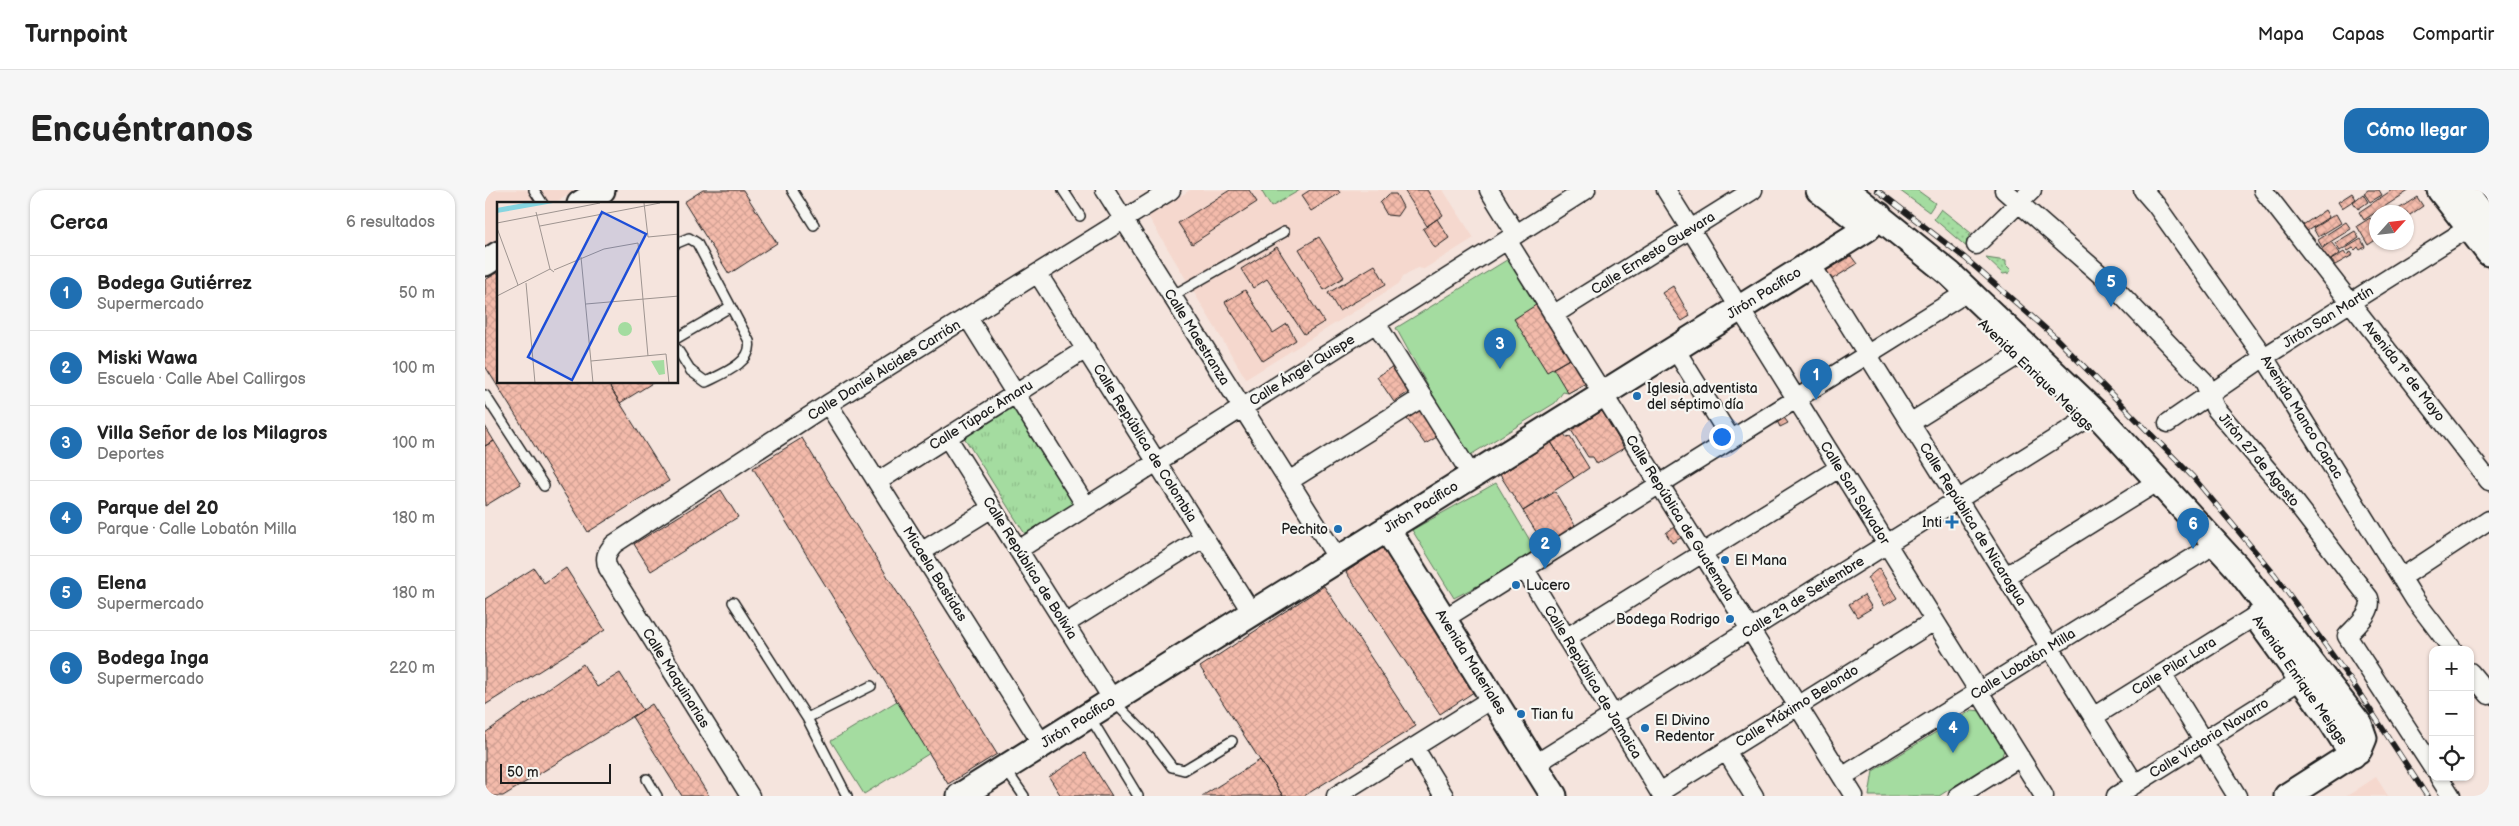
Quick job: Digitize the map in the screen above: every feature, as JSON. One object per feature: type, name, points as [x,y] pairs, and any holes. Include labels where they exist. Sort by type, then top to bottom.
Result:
[{"type":"street","points":[[583,202],[602,190]]},
{"type":"street","name":"Calle Maestranza","points":[[1105,190],[1338,559]]},
{"type":"street","name":"Calle Daniel Alcides Carrión","points":[[605,560],[607,551],[614,544],[828,404],[1171,190]]},
{"type":"street","name":"Calle República de Guatemala","points":[[1489,190],[1511,237],[1553,315],[1854,796]]},
{"type":"street","name":"Calle Ángel Quispe","points":[[1018,550],[1587,190]]},
{"type":"street","name":"Calle San Salvador","points":[[1666,190],[2044,796]]},
{"type":"street","name":"Calle Ernesto Guevara","points":[[1553,315],[1753,190]]},
{"type":"street","name":"Avenida Enrique Meiggs","points":[[1819,190],[1873,221],[1950,274],[2221,548],[2363,731],[2364,738],[2359,750],[2353,755],[2302,680],[2255,616],[2204,551],[2090,416],[2017,356],[1955,299],[1873,221],[1846,190]]},
{"type":"street","name":"Jirón 27 de Agosto","points":[[2004,190],[2110,283],[2204,381],[2215,408],[2295,502],[2369,598],[2371,604],[2369,610],[2347,636],[2429,762]]},
{"type":"street","points":[[1976,245],[2032,190]]},
{"type":"street","name":"Avenida Manco Capac","points":[[2143,190],[2156,205],[2265,357],[2401,578],[2450,646]]},
{"type":"street","name":"Avenida 1º de Mayo","points":[[2263,190],[2489,481]]},
{"type":"street","points":[[2440,190],[2483,221]]},
{"type":"street","points":[[2463,190],[2483,221],[2489,253]]},
{"type":"street","name":"Jirón Pacífico","points":[[960,796],[1811,264],[1873,221]]},
{"type":"street","name":"Jirón San Martín","points":[[2169,423],[2209,393],[2483,221]]},
{"type":"street","points":[[485,263],[497,255]]},
{"type":"street","name":"Calle República de Nicaragua","points":[[1811,264],[2135,784]]},
{"type":"street","name":"Calle República de Colombia","points":[[1038,274],[1252,613]]},
{"type":"street","points":[[1443,619],[1955,299]]},
{"type":"street","points":[[968,318],[1087,506]]},
{"type":"street","points":[[1376,323],[1472,476]]},
{"type":"street","points":[[1675,348],[1731,439]]},
{"type":"street","name":"Calle Túpac Amaru","points":[[877,482],[1086,349]]},
{"type":"street","points":[[1910,423],[2017,356]]},
{"type":"street","points":[[1289,481],[1423,397]]},
{"type":"street","name":"Micaela Bastidas","points":[[828,404],[1042,744]]},
{"type":"street","name":"Calle 29 de Setiembre","points":[[1534,764],[2090,416]]},
{"type":"street","name":"Calle República de Bolivia","points":[[947,437],[1113,700]]},
{"type":"street","points":[[1566,638],[1839,468]]},
{"type":"street","points":[[2006,576],[2149,487]]},
{"type":"street","points":[[921,552],[991,508]]},
{"type":"street","points":[[2401,578],[2489,520]]},
{"type":"street","name":"Avenida Materiales","points":[[1387,529],[1554,796]]},
{"type":"street","points":[[1065,624],[1204,537]]},
{"type":"street","name":"Calle Lobatón Milla","points":[[1842,778],[2204,551]]},
{"type":"street","name":"Calle Maquinarias","points":[[605,560],[613,578],[749,796]]},
{"type":"street","name":"Calle República de Jamaica","points":[[1524,568],[1661,794]]},
{"type":"street","name":"Calle Pilar Lara","points":[[2093,717],[2255,616]]},
{"type":"street","name":"Calle Máximo Belondo","points":[[1661,794],[1797,706],[1934,621]]},
{"type":"street","points":[[2162,674],[2237,796]]},
{"type":"street","points":[[2474,677],[2489,695]]},
{"type":"street","name":"Calle Victoria Navarro","points":[[2115,796],[2302,680]]},
{"type":"street","points":[[1336,796],[1493,698]]},
{"type":"street","points":[[1414,747],[1445,796]]},
{"type":"street","points":[[1726,751],[1754,796]]},
{"type":"street","points":[[2287,796],[2353,755]]},
{"type":"street","points":[[1958,796],[2020,757]]},
{"type":"street","points":[[2442,781],[2451,796]]},
{"type":"lane","points":[[534,190],[542,202]]},
{"type":"lane","points":[[792,190],[814,225]]},
{"type":"lane","points":[[1063,190],[1080,216]]},
{"type":"lane","points":[[1172,296],[1284,232]]},
{"type":"lane","points":[[679,242],[689,238],[697,243],[749,341],[751,349],[747,357],[706,382],[691,371],[679,352]]},
{"type":"lane","points":[[679,337],[730,307]]},
{"type":"lane","points":[[485,395],[544,486]]},
{"type":"lane","points":[[733,602],[807,718],[847,796]]},
{"type":"lane","points":[[807,718],[871,686]]},
{"type":"lane","points":[[1113,700],[1150,738],[1172,766],[1179,769],[1184,770],[1231,741]]},
{"type":"lane","points":[[1089,715],[1138,796]]},
{"type":"lane","points":[[1005,768],[1024,796]]},
{"type":"lane","points":[[647,779],[657,796]]},
{"type":"shaded area","points":[[485,190],[576,190],[556,202],[497,202],[497,239],[485,246]]},
{"type":"shaded area","points":[[1190,190],[1443,190],[1474,238],[1424,269],[1417,268],[1403,276],[1400,283],[1246,379],[1148,216]]},
{"type":"shaded area","points":[[2376,777],[2388,796],[2347,796]]},
{"type":"green space","points":[[1261,190],[1300,190],[1271,207]]},
{"type":"green space","points":[[1899,190],[1917,190],[1935,203],[1929,212]]},
{"type":"green space","points":[[1941,209],[1971,233],[1967,240],[1969,249],[1934,219]]},
{"type":"green space","points":[[1510,258],[1588,382],[1568,393],[1563,392],[1555,403],[1467,457],[1396,328]]},
{"type":"green space","points":[[1986,258],[2006,261],[2006,265],[2011,270],[2009,273],[2003,274]]},
{"type":"green space","points":[[1011,403],[1076,503],[1025,534],[962,434]]},
{"type":"green space","points":[[1496,483],[1538,554],[1454,598],[1412,530]]},
{"type":"green space","points":[[897,701],[930,753],[864,794],[831,741]]},
{"type":"green space","points":[[1972,710],[1981,711],[2004,750],[2002,756],[1939,796],[1869,796],[1873,771]]},
{"type":"building","points":[[703,190],[743,190],[777,243],[729,274],[684,202]]},
{"type":"building","points":[[1230,190],[1249,190],[1257,202],[1192,244],[1178,223]]},
{"type":"building","points":[[1310,190],[1338,190],[1340,193],[1311,211],[1301,196]]},
{"type":"building","points":[[1404,190],[1427,190],[1443,215],[1427,226]]},
{"type":"building","points":[[2368,190],[2379,190],[2382,195],[2370,202],[2364,193]]},
{"type":"building","points":[[2392,190],[2410,190],[2387,205],[2370,205]]},
{"type":"building","points":[[2352,193],[2356,199],[2342,208],[2338,202]]},
{"type":"building","points":[[1389,194],[1396,194],[1403,207],[1397,216],[1387,215],[1380,203]]},
{"type":"building","points":[[2363,194],[2368,202],[2358,209],[2353,202]]},
{"type":"building","points":[[2417,197],[2423,206],[2414,212],[2414,205],[2405,205]]},
{"type":"building","points":[[2369,205],[2369,217],[2364,220],[2359,212]]},
{"type":"building","points":[[2325,210],[2329,217],[2307,231],[2303,225]]},
{"type":"building","points":[[2336,214],[2341,223],[2318,237],[2313,228]]},
{"type":"building","points":[[1437,219],[1449,238],[1435,248],[1423,229]]},
{"type":"building","points":[[2369,219],[2368,245],[2357,226]]},
{"type":"building","points":[[2346,222],[2351,229],[2322,247],[2318,240]]},
{"type":"building","points":[[2355,231],[2359,238],[2340,251],[2335,243]]},
{"type":"building","points":[[1319,237],[1344,277],[1324,290],[1299,249]]},
{"type":"building","points":[[2361,239],[2365,247],[2360,250],[2358,247],[2355,250],[2353,248],[2348,251],[2346,248]]},
{"type":"building","points":[[2331,242],[2340,253],[2329,261],[2320,250]]},
{"type":"building","points":[[1277,247],[1324,322],[1304,334],[1267,279],[1253,288],[1241,269]]},
{"type":"building","points":[[2344,252],[2346,255],[2351,252],[2353,255],[2335,265],[2331,260]]},
{"type":"building","points":[[1851,256],[1857,264],[1831,280],[1826,271]]},
{"type":"building","points":[[1375,265],[1386,284],[1339,311],[1328,293]]},
{"type":"building","points":[[497,273],[497,384],[608,384],[669,481],[588,532],[485,366],[485,280]]},
{"type":"building","points":[[1673,286],[1690,316],[1682,321],[1662,293]]},
{"type":"building","points":[[1245,290],[1273,333],[1287,324],[1296,340],[1263,361],[1225,302]]},
{"type":"building","points":[[1539,303],[1573,357],[1547,372],[1514,319]]},
{"type":"building","points":[[1573,357],[1588,382],[1568,393],[1553,368]]},
{"type":"building","points":[[1393,366],[1410,391],[1394,402],[1377,377]]},
{"type":"building","points":[[608,384],[651,384],[620,403]]},
{"type":"building","points":[[1419,409],[1437,437],[1425,444],[1407,419]]},
{"type":"building","points":[[1602,411],[1624,448],[1597,464],[1593,457],[1588,457],[1571,430]]},
{"type":"building","points":[[1782,415],[1788,423],[1780,427],[1776,419]]},
{"type":"building","points":[[485,426],[494,441],[485,446]]},
{"type":"building","points":[[1564,434],[1567,438],[1570,437],[1589,468],[1574,478],[1551,442]]},
{"type":"building","points":[[802,438],[997,754],[948,784],[753,468]]},
{"type":"building","points":[[494,441],[521,484],[485,506],[485,446]]},
{"type":"building","points":[[1551,442],[1574,478],[1523,511],[1500,475]]},
{"type":"building","points":[[721,490],[738,517],[651,571],[634,544]]},
{"type":"building","points":[[1555,492],[1576,527],[1545,546],[1523,511]]},
{"type":"building","points":[[1678,524],[1684,536],[1672,543],[1666,533]]},
{"type":"building","points":[[1385,546],[1480,688],[1440,714],[1346,572]]},
{"type":"building","points":[[534,568],[544,583],[566,568],[605,630],[485,705],[485,599]]},
{"type":"building","points":[[1879,568],[1897,598],[1884,606],[1867,578]]},
{"type":"building","points":[[1324,586],[1416,726],[1304,796],[1283,796],[1200,667]]},
{"type":"building","points":[[1864,595],[1872,608],[1857,617],[1849,604]]},
{"type":"building","points":[[583,664],[597,687],[620,673],[643,710],[503,796],[485,796],[485,733]]},
{"type":"building","points":[[652,704],[709,796],[682,796],[632,717]]},
{"type":"building","points":[[1085,753],[1112,796],[1061,796],[1049,777]]},
{"type":"building","points":[[1260,760],[1283,796],[1202,796]]},
{"type":"railway","points":[[1877,190],[1965,258],[2054,336],[2193,477],[2275,575],[2354,685],[2427,796]]},
{"type":"place","name":"Elena","points":[[2111,307]]},
{"type":"place","name":"Villa Señor de los Milagros","points":[[1500,369]]},
{"type":"place","name":"Iglesia adventista del séptimo día","points":[[1637,396]]},
{"type":"place","name":"Bodega Gutiérrez","points":[[1816,400]]},
{"type":"place","name":"Inti","points":[[1952,522]]},
{"type":"place","name":"Pechito","points":[[1338,529]]},
{"type":"place","name":"Bodega Inga","points":[[2193,549]]},
{"type":"place","name":"El Mana","points":[[1725,560]]},
{"type":"place","name":"Miski Wawa","points":[[1545,569]]},
{"type":"place","name":"Lucero","points":[[1516,585]]},
{"type":"place","name":"Bodega Rodrigo","points":[[1730,619]]},
{"type":"place","name":"Tian fu","points":[[1521,714]]},
{"type":"place","name":"El Divino Redentor","points":[[1645,728]]},
{"type":"place","name":"Parque del 20","points":[[1953,753]]}]
